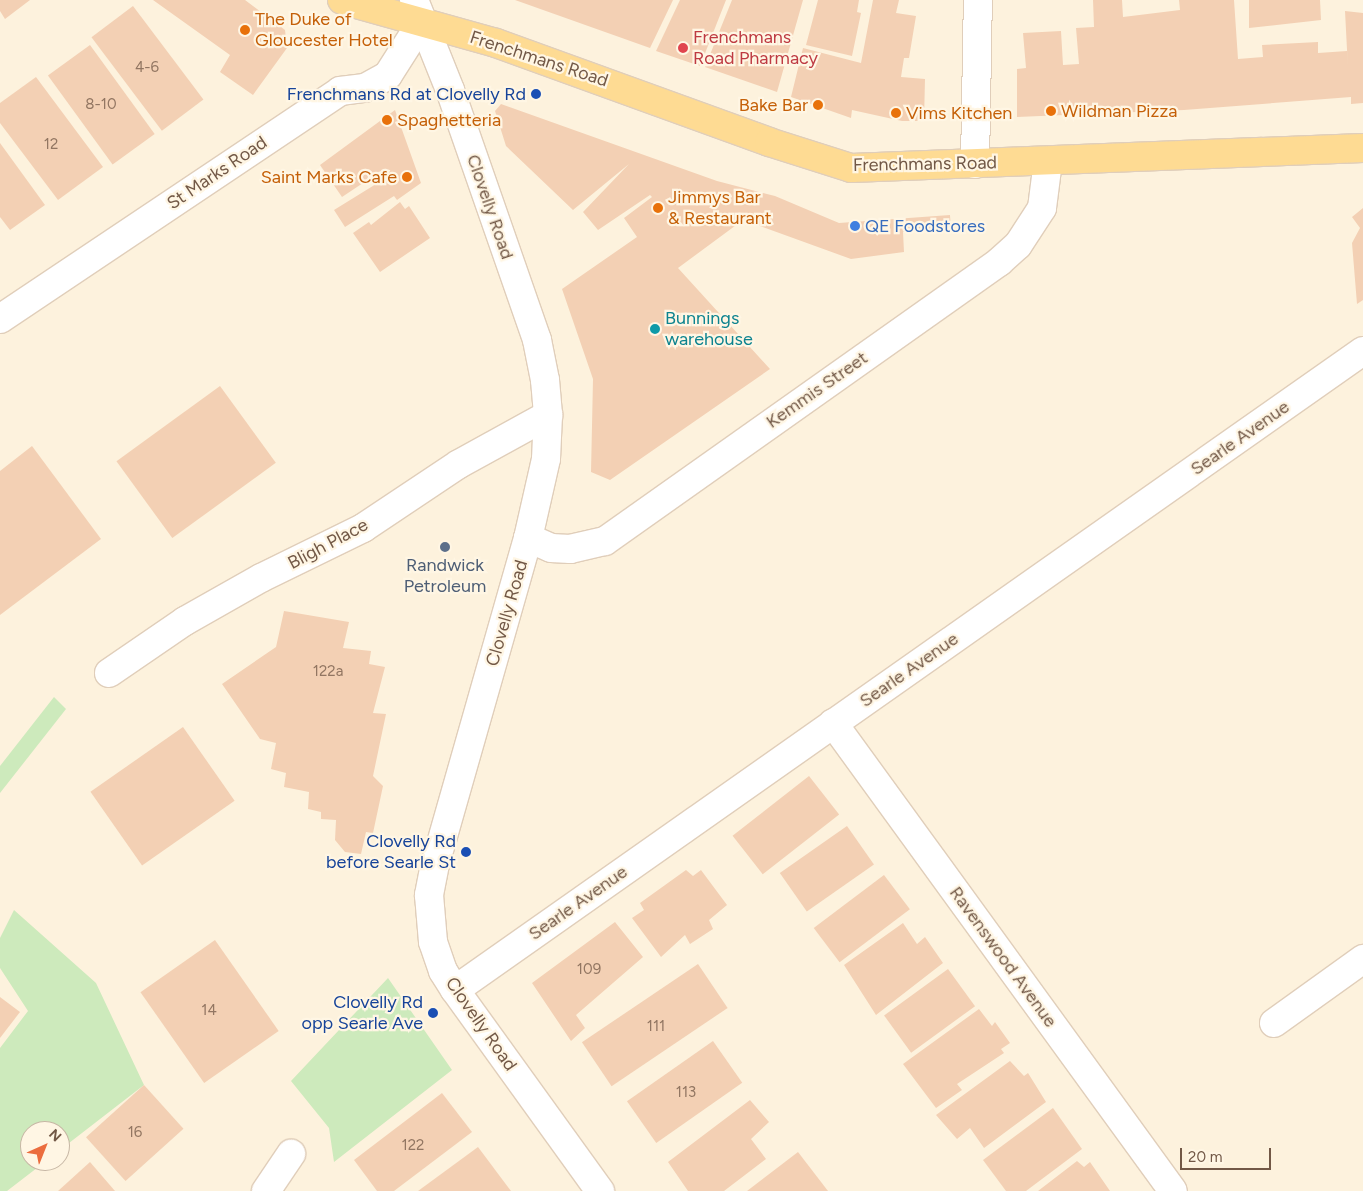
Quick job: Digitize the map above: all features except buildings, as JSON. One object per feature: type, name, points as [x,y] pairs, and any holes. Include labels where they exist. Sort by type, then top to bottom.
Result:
[{"type":"main road","name":"Frenchmans Road","points":[[342,0],[418,11]]},
{"type":"main road","name":"Frenchmans Road","points":[[387,0],[496,44],[769,142],[851,168],[1363,148]]},
{"type":"street","points":[[976,164],[978,0]]},
{"type":"street","name":"St Marks Road","points":[[0,319],[340,91],[365,88],[388,76],[418,11]]},
{"type":"street","name":"Clovelly Road","points":[[418,11],[450,90],[537,340],[545,380],[548,416],[546,459],[528,538],[435,864],[429,895],[433,942],[443,971],[455,990],[600,1191]]},
{"type":"street","name":"Kemmis Street","points":[[528,538],[560,549],[580,548],[605,540],[999,262],[1018,245],[1042,208],[1048,161]]},
{"type":"street","name":"Searle Avenue","points":[[455,990],[1363,351]]},
{"type":"street","name":"Bligh Place","points":[[109,673],[185,621],[261,578],[363,528],[459,464],[548,416]]},
{"type":"street","name":"Ravenswood Avenue","points":[[833,723],[1173,1191]]},
{"type":"street","points":[[1274,1023],[1363,959]]},
{"type":"street","points":[[266,1191],[291,1154]]},
{"type":"green space","points":[[54,697],[66,709],[0,793],[0,766]]},
{"type":"green space","points":[[14,910],[96,983],[144,1085],[70,1142],[70,1121],[20,1121],[20,1171],[33,1171],[7,1191],[0,1191],[0,1048],[28,1011],[0,968],[0,938]]},
{"type":"green space","points":[[388,978],[452,1070],[334,1162],[329,1128],[291,1081]]},
{"type":"place","name":"The Duke of Gloucester Hotel","points":[[245,30]]},
{"type":"place","name":"Frenchmans Road Pharmacy","points":[[683,48]]},
{"type":"place","name":"Frenchmans Rd at Clovelly Rd","points":[[536,94]]},
{"type":"place","name":"Bake Bar","points":[[818,105]]},
{"type":"place","name":"Wildman Pizza","points":[[1051,111]]},
{"type":"place","name":"Vims Kitchen","points":[[896,113]]},
{"type":"place","name":"Spaghetteria","points":[[387,120]]},
{"type":"place","name":"Saint Marks Cafe","points":[[407,177]]},
{"type":"place","name":"Jimmys Bar & Restaurant","points":[[658,208]]},
{"type":"place","name":"QE Foodstores","points":[[855,226]]},
{"type":"place","name":"Bunnings warehouse","points":[[655,329]]},
{"type":"place","name":"Randwick Petroleum","points":[[445,547]]},
{"type":"place","name":"Clovelly Rd before Searle St","points":[[466,852]]},
{"type":"place","name":"Clovelly Rd opp Searle Ave","points":[[433,1013]]}]
